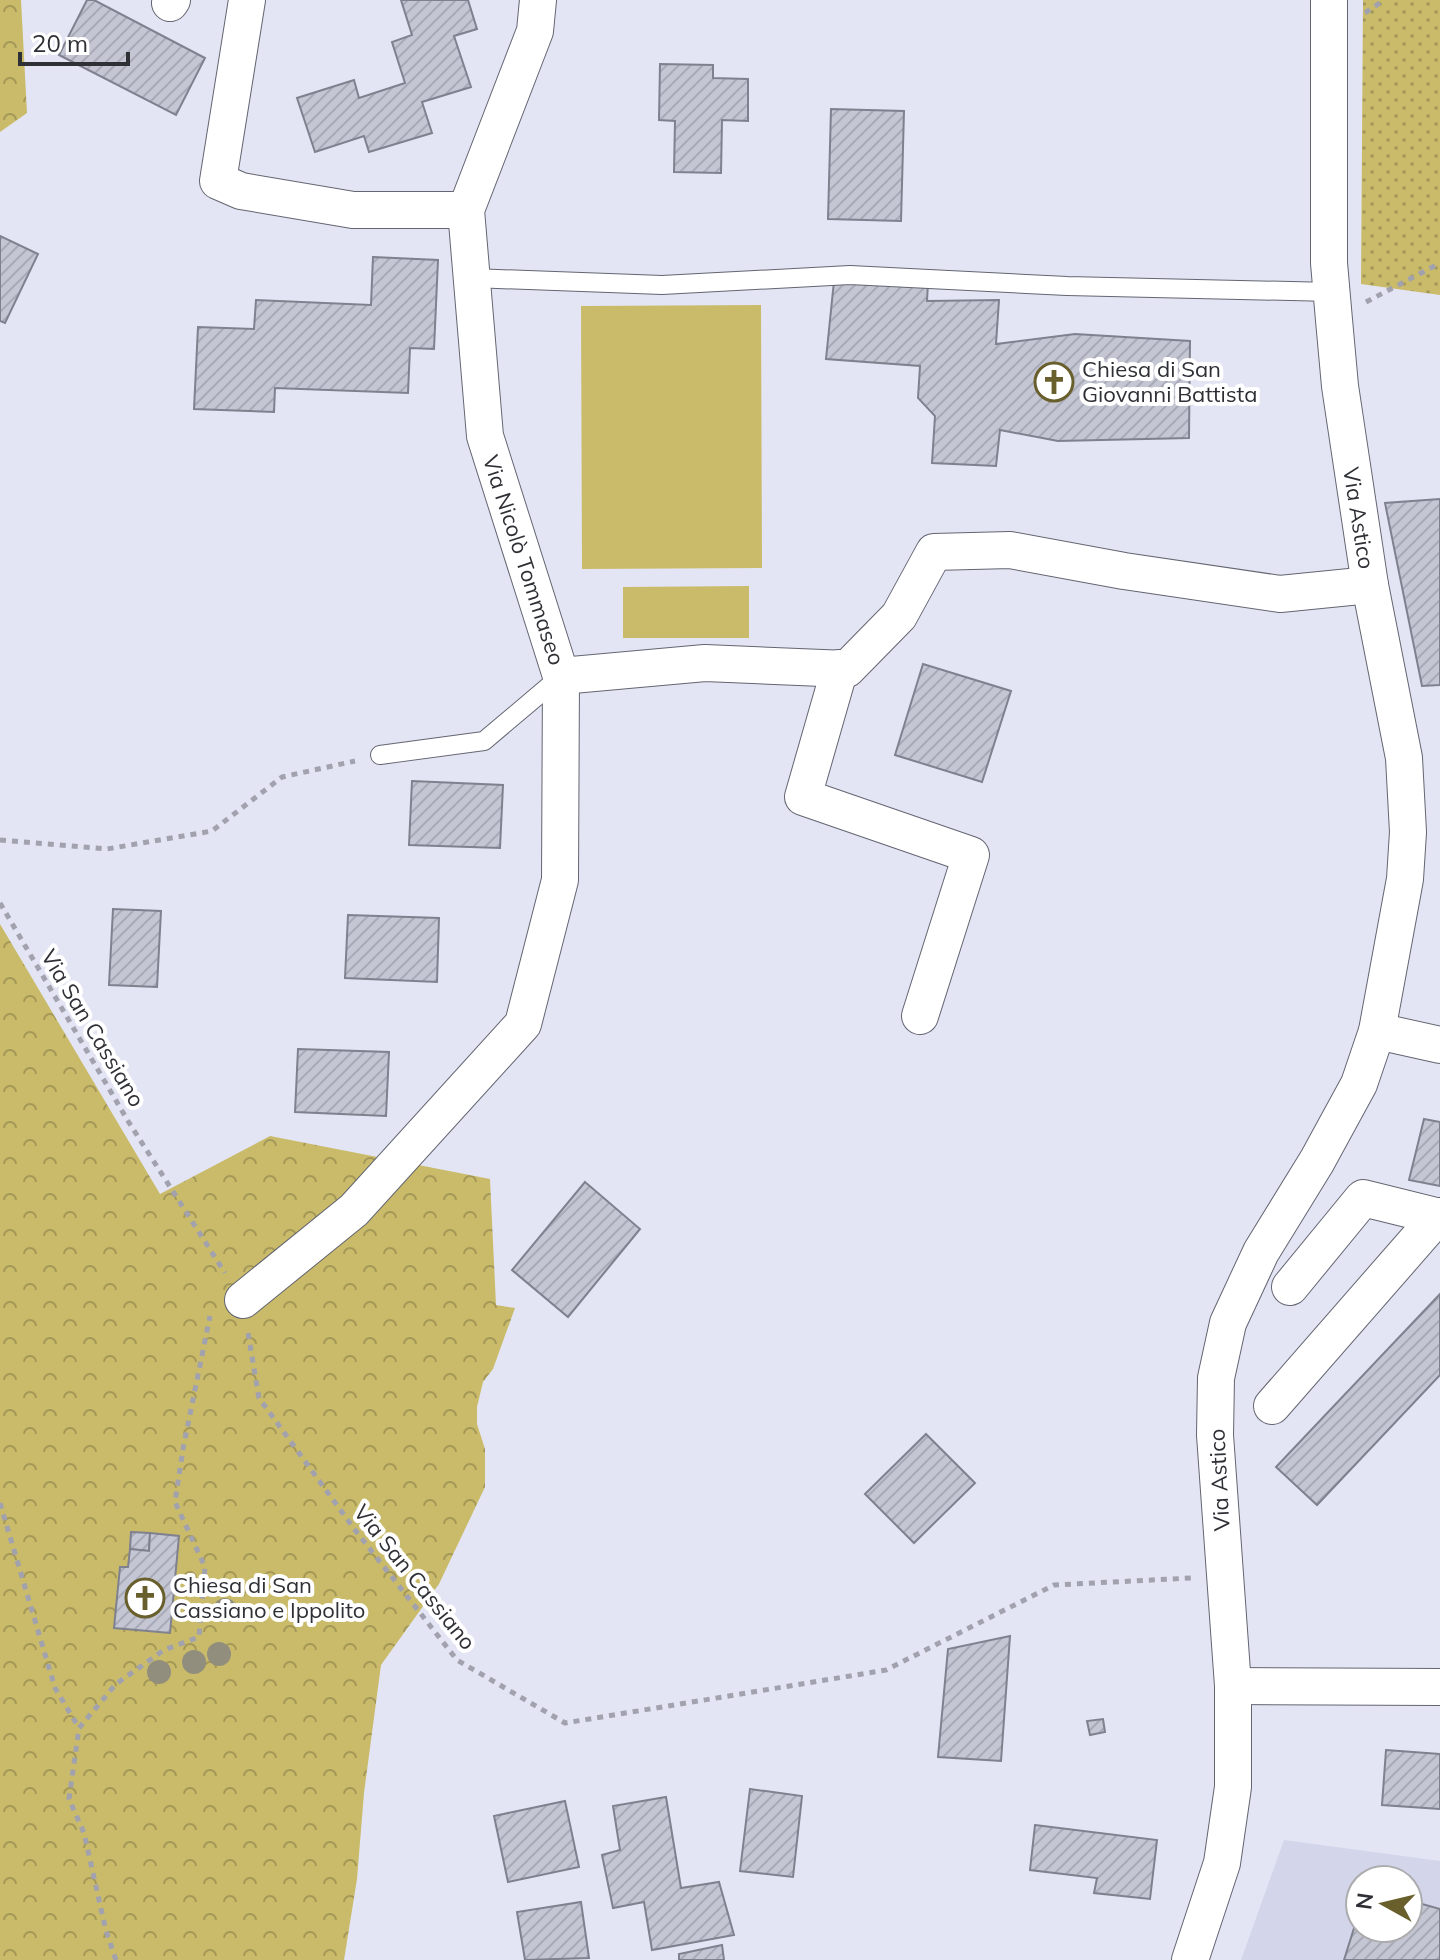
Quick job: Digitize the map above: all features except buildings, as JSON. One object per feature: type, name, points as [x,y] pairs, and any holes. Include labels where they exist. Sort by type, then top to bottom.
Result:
[{"type":"street","points":[[247,0],[218,181],[241,191],[353,210],[466,210]]},
{"type":"street","name":"Via Nicolò Tommaseo","points":[[243,1300],[354,1210],[523,1024],[560,880],[561,676],[485,436],[466,210],[535,31],[538,0]]},
{"type":"street","name":"Via Astico","points":[[1190,1960],[1222,1863],[1233,1787],[1233,1686],[1215,1435],[1216,1378],[1228,1323],[1261,1252],[1317,1161],[1359,1084],[1377,1031],[1405,879],[1408,832],[1404,758],[1370,585],[1340,386],[1329,263],[1329,0]]},
{"type":"street","points":[[561,676],[705,663],[847,669],[899,616],[934,552],[1010,550],[1280,594],[1370,585]]},
{"type":"street","points":[[840,668],[803,797],[971,855],[920,1016]]},
{"type":"street","points":[[1377,1031],[1440,1045]]},
{"type":"street","points":[[1272,1406],[1439,1216],[1363,1198],[1290,1287]]},
{"type":"street","points":[[1233,1686],[1440,1687]]},
{"type":"lane","points":[[472,278],[662,285],[850,275],[1067,286],[1333,306]]},
{"type":"lane","points":[[380,755],[484,741],[561,676]]},
{"type":"path","points":[[1333,306],[1440,263]]},
{"type":"path","points":[[0,840],[107,849],[212,831],[282,777],[380,755]]},
{"type":"path","name":"Via San Cassiano","points":[[0,903],[128,1121],[243,1300],[259,1398],[355,1530],[457,1660],[565,1723],[886,1670],[1054,1585],[1224,1576]]},
{"type":"path","points":[[116,1960],[106,1931],[84,1833],[69,1799],[79,1728],[116,1684],[164,1650],[199,1637],[205,1567],[175,1502],[211,1313],[243,1300]]},
{"type":"path","points":[[0,1503],[55,1688],[79,1728]]},
{"type":"shaded area","points":[[1284,1840],[1440,1861],[1440,1960],[1241,1960]]},
{"type":"green space","points":[[0,0],[21,0],[27,113],[0,132]]},
{"type":"green space","points":[[1363,0],[1440,0],[1440,295],[1361,284]]},
{"type":"green space","points":[[761,305],[762,568],[582,569],[581,306]]},
{"type":"green space","points":[[749,586],[749,638],[623,638],[623,587]]},
{"type":"green space","points":[[0,924],[160,1194],[270,1136],[490,1179],[496,1305],[515,1308],[493,1369],[483,1382],[477,1407],[477,1424],[485,1449],[485,1487],[439,1584],[381,1665],[364,1793],[357,1879],[344,1960],[0,1960]]},
{"type":"place","name":"Chiesa di San Giovanni Battista","points":[[1054,382]]},
{"type":"place","name":"Chiesa di San Cassiano e Ippolito","points":[[145,1598]]}]
